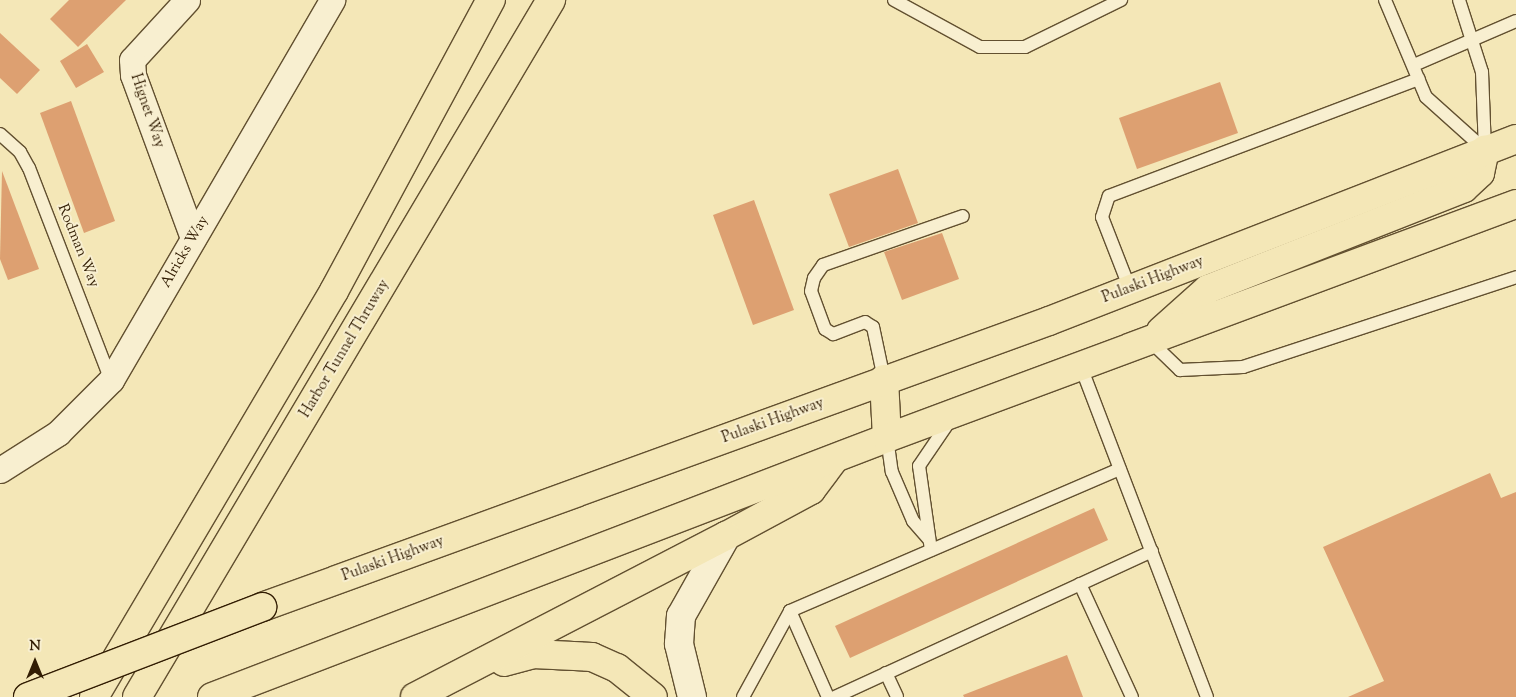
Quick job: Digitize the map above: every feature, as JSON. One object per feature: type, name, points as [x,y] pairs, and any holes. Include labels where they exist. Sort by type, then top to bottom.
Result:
[{"type":"main road","points":[[94,697],[334,292],[491,0]]},
{"type":"main road","name":"Harbor Tunnel Thruway","points":[[137,697],[551,0]]},
{"type":"main road","name":"Pulaski Highway","points":[[28,697],[262,607],[1130,289],[1516,138]]},
{"type":"main road","points":[[1150,341],[1208,289],[1464,188],[1480,173],[1485,150],[1516,160]]},
{"type":"main road","points":[[212,697],[834,460],[887,438],[954,415],[1516,204]]},
{"type":"main road","points":[[884,379],[887,438]]},
{"type":"main road","points":[[415,697],[811,490],[834,460]]},
{"type":"main road","points":[[692,697],[679,644],[681,616],[726,536]]},
{"type":"main road","points":[[419,697],[495,665],[533,654],[562,652],[617,668],[653,697]]},
{"type":"street","name":"Alricks Way","points":[[0,470],[58,433],[111,380],[332,0]]},
{"type":"street","name":"Hignet Way","points":[[177,3],[132,60],[132,75],[193,238]]},
{"type":"lane","points":[[894,0],[980,47],[1025,47],[1121,0]]},
{"type":"lane","points":[[1385,0],[1426,97],[1485,150]]},
{"type":"lane","points":[[1459,0],[1482,72],[1485,150]]},
{"type":"lane","points":[[1414,65],[1516,21]]},
{"type":"lane","points":[[1130,289],[1102,217],[1108,196],[1419,79]]},
{"type":"lane","name":"Rodman Way","points":[[0,134],[20,152],[28,168],[111,380]]},
{"type":"lane","points":[[884,379],[873,327],[865,322],[833,334],[824,329],[811,291],[814,278],[823,265],[963,216]]},
{"type":"lane","points":[[1150,341],[1180,370],[1198,372],[1243,367],[1516,277]]},
{"type":"lane","points":[[1081,367],[1207,697]]},
{"type":"lane","points":[[930,544],[919,466],[954,415]]},
{"type":"lane","points":[[887,438],[892,472],[913,521],[930,544]]},
{"type":"lane","points":[[743,697],[790,611],[930,544],[1120,469]]},
{"type":"lane","points":[[835,697],[1152,551]]},
{"type":"lane","points":[[1080,584],[1132,697]]},
{"type":"lane","points":[[790,611],[828,697]]},
{"type":"lane","points":[[886,673],[897,697]]},
{"type":"building","points":[[69,0],[126,0],[78,47],[50,19]]},
{"type":"building","points":[[0,33],[40,70],[17,94],[0,78]]},
{"type":"building","points":[[87,44],[104,72],[76,88],[60,61]]},
{"type":"building","points":[[1220,82],[1238,133],[1137,169],[1119,118]]},
{"type":"building","points":[[71,101],[115,221],[84,233],[40,113]]},
{"type":"building","points":[[898,169],[918,223],[849,247],[829,194]]},
{"type":"building","points":[[2,171],[39,269],[8,280],[0,259]]},
{"type":"building","points":[[754,200],[794,310],[753,325],[713,215]]},
{"type":"building","points":[[942,233],[959,279],[902,300],[884,252]]},
{"type":"building","points":[[1490,473],[1501,498],[1516,492],[1516,697],[1348,697],[1384,681],[1323,547]]},
{"type":"building","points":[[1094,508],[1108,540],[850,658],[835,626]]},
{"type":"building","points":[[1067,655],[1083,697],[964,697],[963,695]]}]
